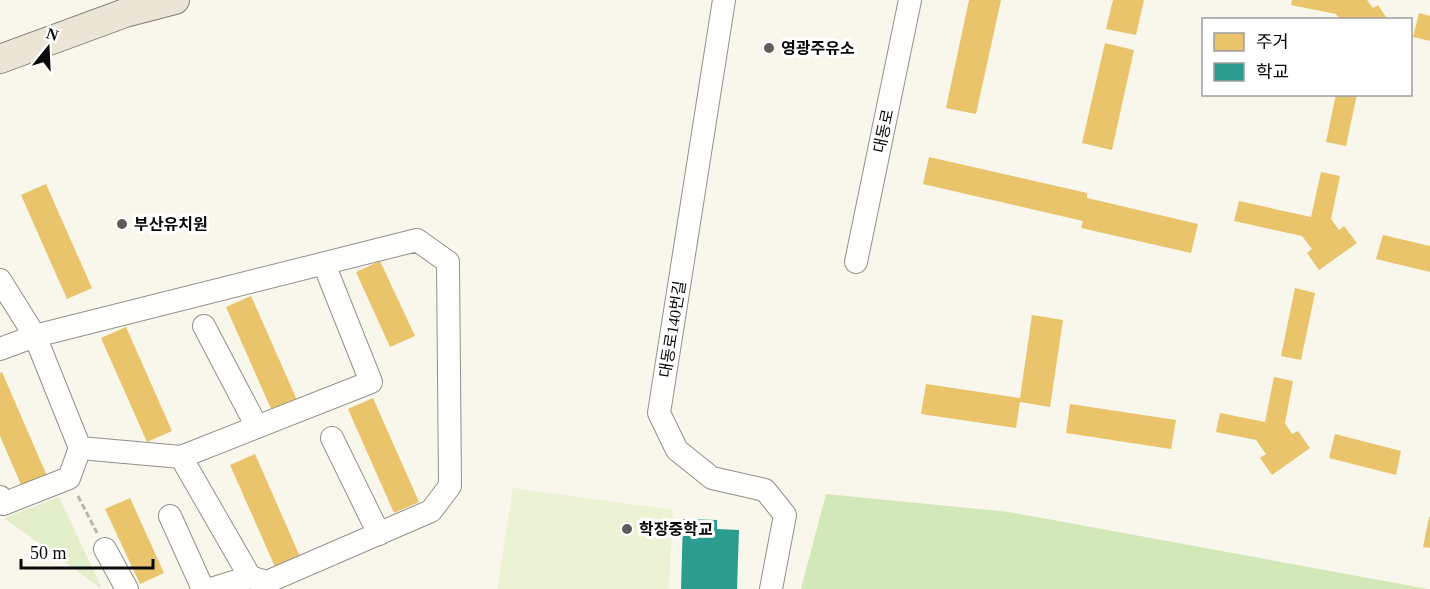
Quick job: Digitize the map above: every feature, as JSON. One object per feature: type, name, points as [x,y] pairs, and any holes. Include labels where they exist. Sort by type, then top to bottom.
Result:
[{"type":"main road","points":[[0,59],[125,13],[175,0]]},
{"type":"street","name":"대동로140번길","points":[[724,0],[659,413],[677,450],[712,478],[765,490],[785,514],[771,589]]},
{"type":"street","name":"대동로","points":[[856,262],[910,0]]},
{"type":"street","points":[[0,349],[35,336],[417,240],[448,262],[450,486],[431,511],[379,534],[267,582],[250,577],[212,589]]},
{"type":"street","points":[[80,448],[181,457],[371,382],[324,264]]},
{"type":"street","points":[[0,280],[35,336],[80,448],[69,478],[3,504],[0,497]]},
{"type":"street","points":[[204,326],[257,427]]},
{"type":"street","points":[[332,438],[379,534]]},
{"type":"street","points":[[181,457],[250,577]]},
{"type":"street","points":[[170,516],[204,589]]},
{"type":"street","points":[[105,549],[127,589]]},
{"type":"path","points":[[69,478],[105,549]]},
{"type":"green space","points":[[513,488],[673,510],[669,589],[497,589]]},
{"type":"green space","points":[[826,494],[1009,512],[1428,589],[801,589]]},
{"type":"green space","points":[[59,497],[102,589],[4,518]]},
{"type":"building: 주거","points":[[969,0],[1001,0],[976,114],[946,108]]},
{"type":"building: 주거","points":[[1113,0],[1144,0],[1136,35],[1106,29]]},
{"type":"building: 주거","points":[[1292,0],[1367,0],[1373,8],[1378,5],[1387,18],[1339,18],[1336,14],[1291,5]]},
{"type":"building: 주거","points":[[1419,13],[1430,16],[1430,41],[1413,37]]},
{"type":"building: 주거","points":[[1105,43],[1134,50],[1112,150],[1082,143]]},
{"type":"building: 주거","points":[[1336,96],[1357,96],[1346,146],[1326,142]]},
{"type":"building: 주거","points":[[929,157],[1087,193],[1087,198],[1198,224],[1191,253],[1081,228],[1083,221],[923,184]]},
{"type":"building: 주거","points":[[1321,172],[1340,176],[1331,219],[1339,230],[1344,226],[1357,243],[1319,270],[1307,253],[1312,249],[1302,236],[1234,221],[1239,201],[1311,217]]},
{"type":"building: 주거","points":[[46,184],[92,288],[67,299],[21,195]]},
{"type":"building: 주거","points":[[1383,235],[1430,246],[1430,272],[1376,259]]},
{"type":"building: 주거","points":[[380,261],[415,336],[390,347],[356,272]]},
{"type":"building: 주거","points":[[1295,288],[1315,293],[1301,360],[1281,356]]},
{"type":"building: 주거","points":[[251,296],[297,400],[272,411],[226,307]]},
{"type":"building: 주거","points":[[1032,315],[1063,320],[1050,407],[1020,402],[1016,428],[921,414],[926,384],[1020,398]]},
{"type":"building: 주거","points":[[126,327],[172,431],[147,442],[101,338]]},
{"type":"building: 주거","points":[[2,372],[47,476],[22,487],[0,436],[0,373]]},
{"type":"building: 주거","points":[[1274,377],[1293,381],[1285,423],[1292,434],[1298,431],[1310,448],[1272,475],[1260,458],[1266,454],[1256,440],[1216,432],[1220,413],[1265,422]]},
{"type":"building: 주거","points":[[373,398],[419,502],[394,513],[348,409]]},
{"type":"building: 주거","points":[[1070,404],[1176,420],[1171,449],[1066,433]]},
{"type":"building: 주거","points":[[1335,434],[1401,451],[1396,475],[1329,458]]},
{"type":"building: 주거","points":[[255,454],[301,559],[276,569],[230,465]]},
{"type":"building: 주거","points":[[130,498],[164,573],[140,584],[105,509]]},
{"type":"building: 주거","points":[[1430,517],[1430,548],[1423,547]]},
{"type":"building: 학교","points":[[683,519],[717,520],[717,529],[739,530],[737,589],[681,589]]},
{"type":"place","name":"영광주유소","points":[[769,48]]},
{"type":"place","name":"부산유치원","points":[[122,224]]},
{"type":"place","name":"학장중학교","points":[[627,529]]}]
